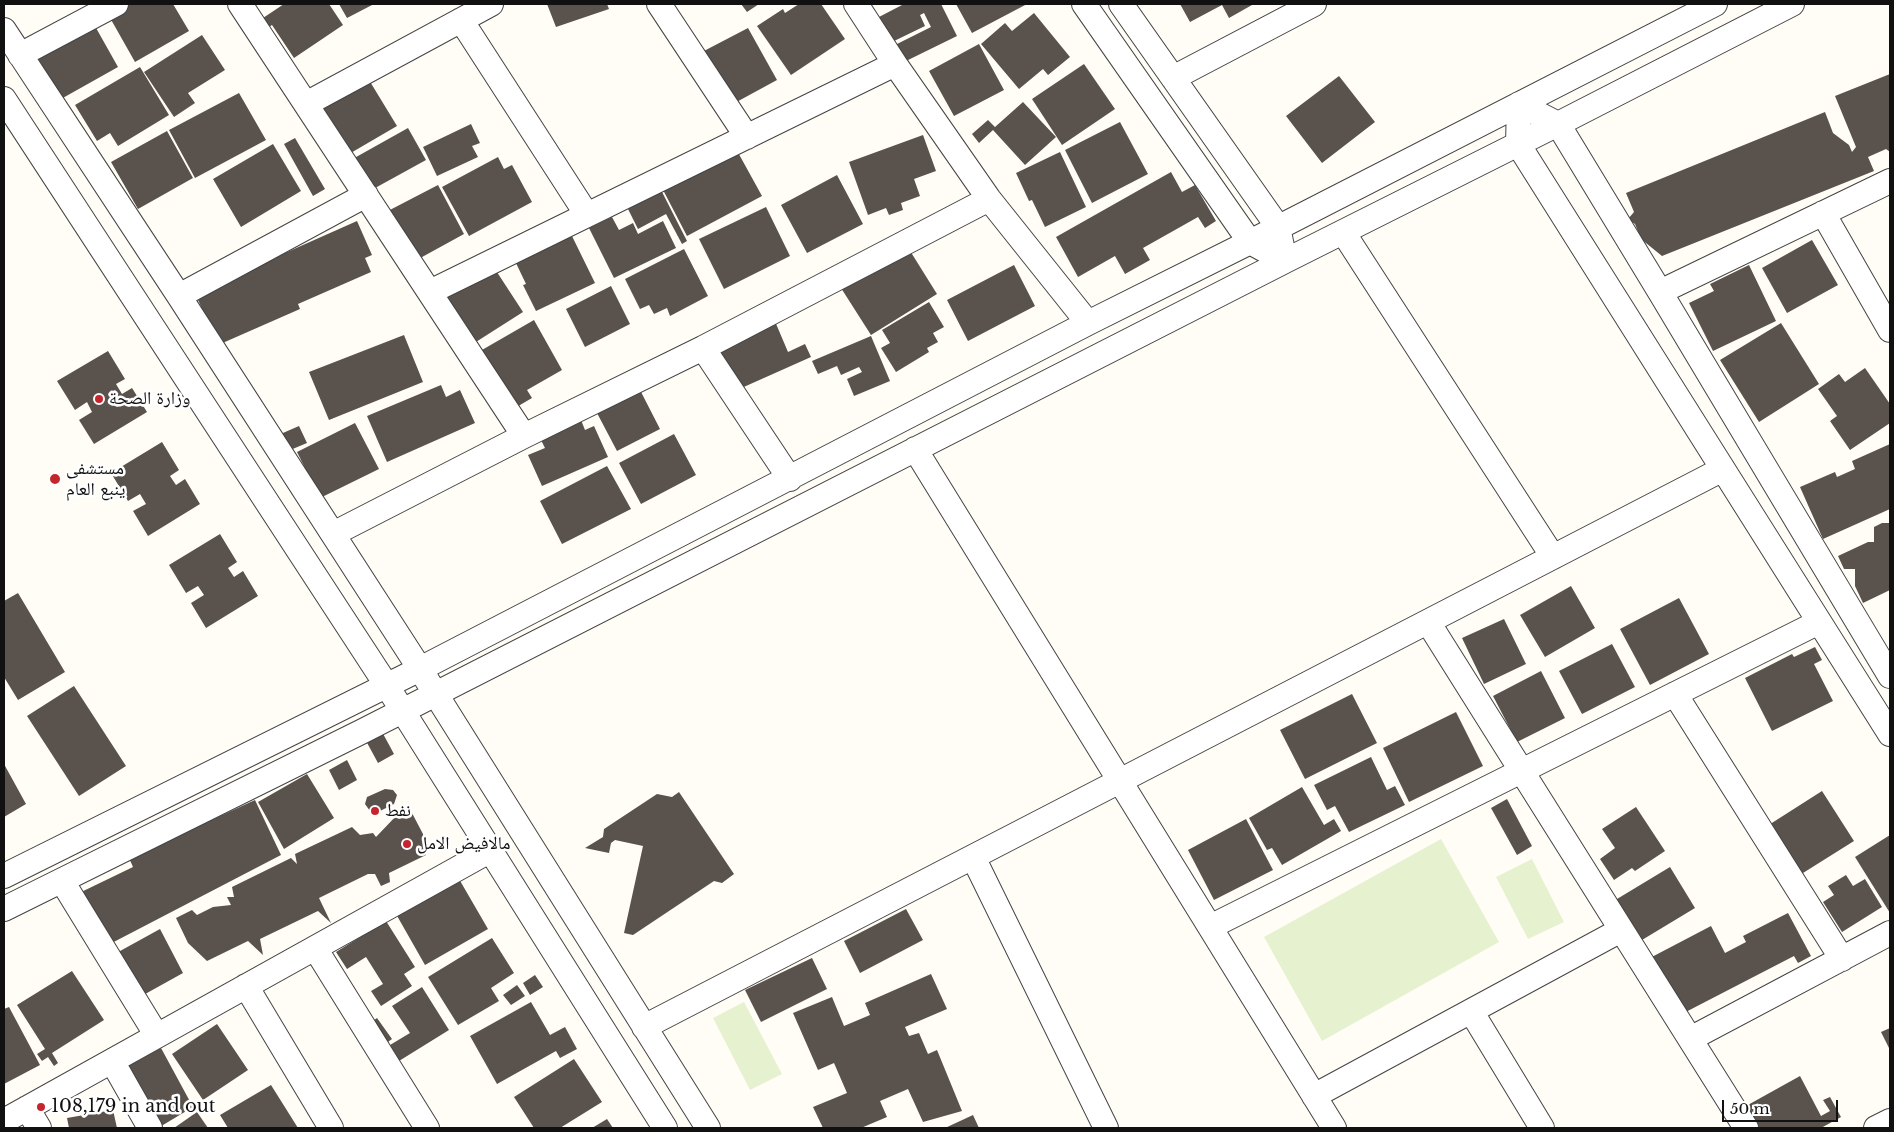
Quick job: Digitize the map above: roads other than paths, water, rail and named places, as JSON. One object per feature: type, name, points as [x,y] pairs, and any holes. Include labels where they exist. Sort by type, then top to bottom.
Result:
[{"type":"street","points":[[20,54],[116,4]]},
{"type":"street","points":[[240,4],[524,436]]},
{"type":"street","points":[[306,104],[491,4]]},
{"type":"street","points":[[660,4],[747,137]]},
{"type":"street","points":[[856,4],[895,64],[989,198],[1088,323]]},
{"type":"street","points":[[1084,4],[1250,242],[1285,262]]},
{"type":"street","points":[[1121,4],[1278,227],[1285,262]]},
{"type":"street","points":[[1174,78],[1277,12],[1314,4]]},
{"type":"street","points":[[4,876],[420,670],[1088,323],[1715,4]]},
{"type":"street","points":[[4,909],[436,694],[1792,4]]},
{"type":"street","points":[[460,20],[587,215]]},
{"type":"street","points":[[4,30],[179,296],[436,694],[708,1128]]},
{"type":"street","points":[[430,292],[895,64]]},
{"type":"street","points":[[4,99],[403,710],[665,1128]]},
{"type":"street","points":[[1519,104],[1558,124],[1890,676]]},
{"type":"street","points":[[1519,104],[1518,144],[1890,734]]},
{"type":"street","points":[[1660,292],[1890,181]]},
{"type":"street","points":[[179,296],[366,195]]},
{"type":"street","points":[[333,534],[524,436],[703,348],[989,198]]},
{"type":"street","points":[[1823,214],[1890,330]]},
{"type":"street","points":[[1343,232],[1553,557]]},
{"type":"street","points":[[703,348],[790,479]]},
{"type":"street","points":[[916,449],[1334,1128]]},
{"type":"street","points":[[644,1027],[1723,469]]},
{"type":"street","points":[[1428,622],[1746,1128]]},
{"type":"street","points":[[1210,927],[1819,622]]},
{"type":"street","points":[[1675,694],[1842,959]]},
{"type":"street","points":[[4,1121],[491,850]]},
{"type":"street","points":[[973,857],[1106,1128]]},
{"type":"street","points":[[62,881],[156,1036]]},
{"type":"street","points":[[1314,1096],[1621,930]]},
{"type":"street","points":[[1690,1039],[1890,934]]},
{"type":"street","points":[[315,948],[427,1128]]},
{"type":"street","points":[[246,986],[331,1128]]},
{"type":"street","points":[[1471,1011],[1542,1128]]},
{"type":"street","points":[[112,1061],[150,1128]]},
{"type":"street","points":[[27,1108],[39,1128]]},
{"type":"street","points":[[1876,1128],[1890,1121]]},
{"type":"place","name":"وزارة الصحة","points":[[99,399]]},
{"type":"place","name":"مستشفى ينبع العام","points":[[55,479]]},
{"type":"place","name":"نفط","points":[[375,811]]},
{"type":"place","name":"مالافيض الامل","points":[[407,844]]},
{"type":"place","name":"108,179 in and out","points":[[41,1107]]}]
